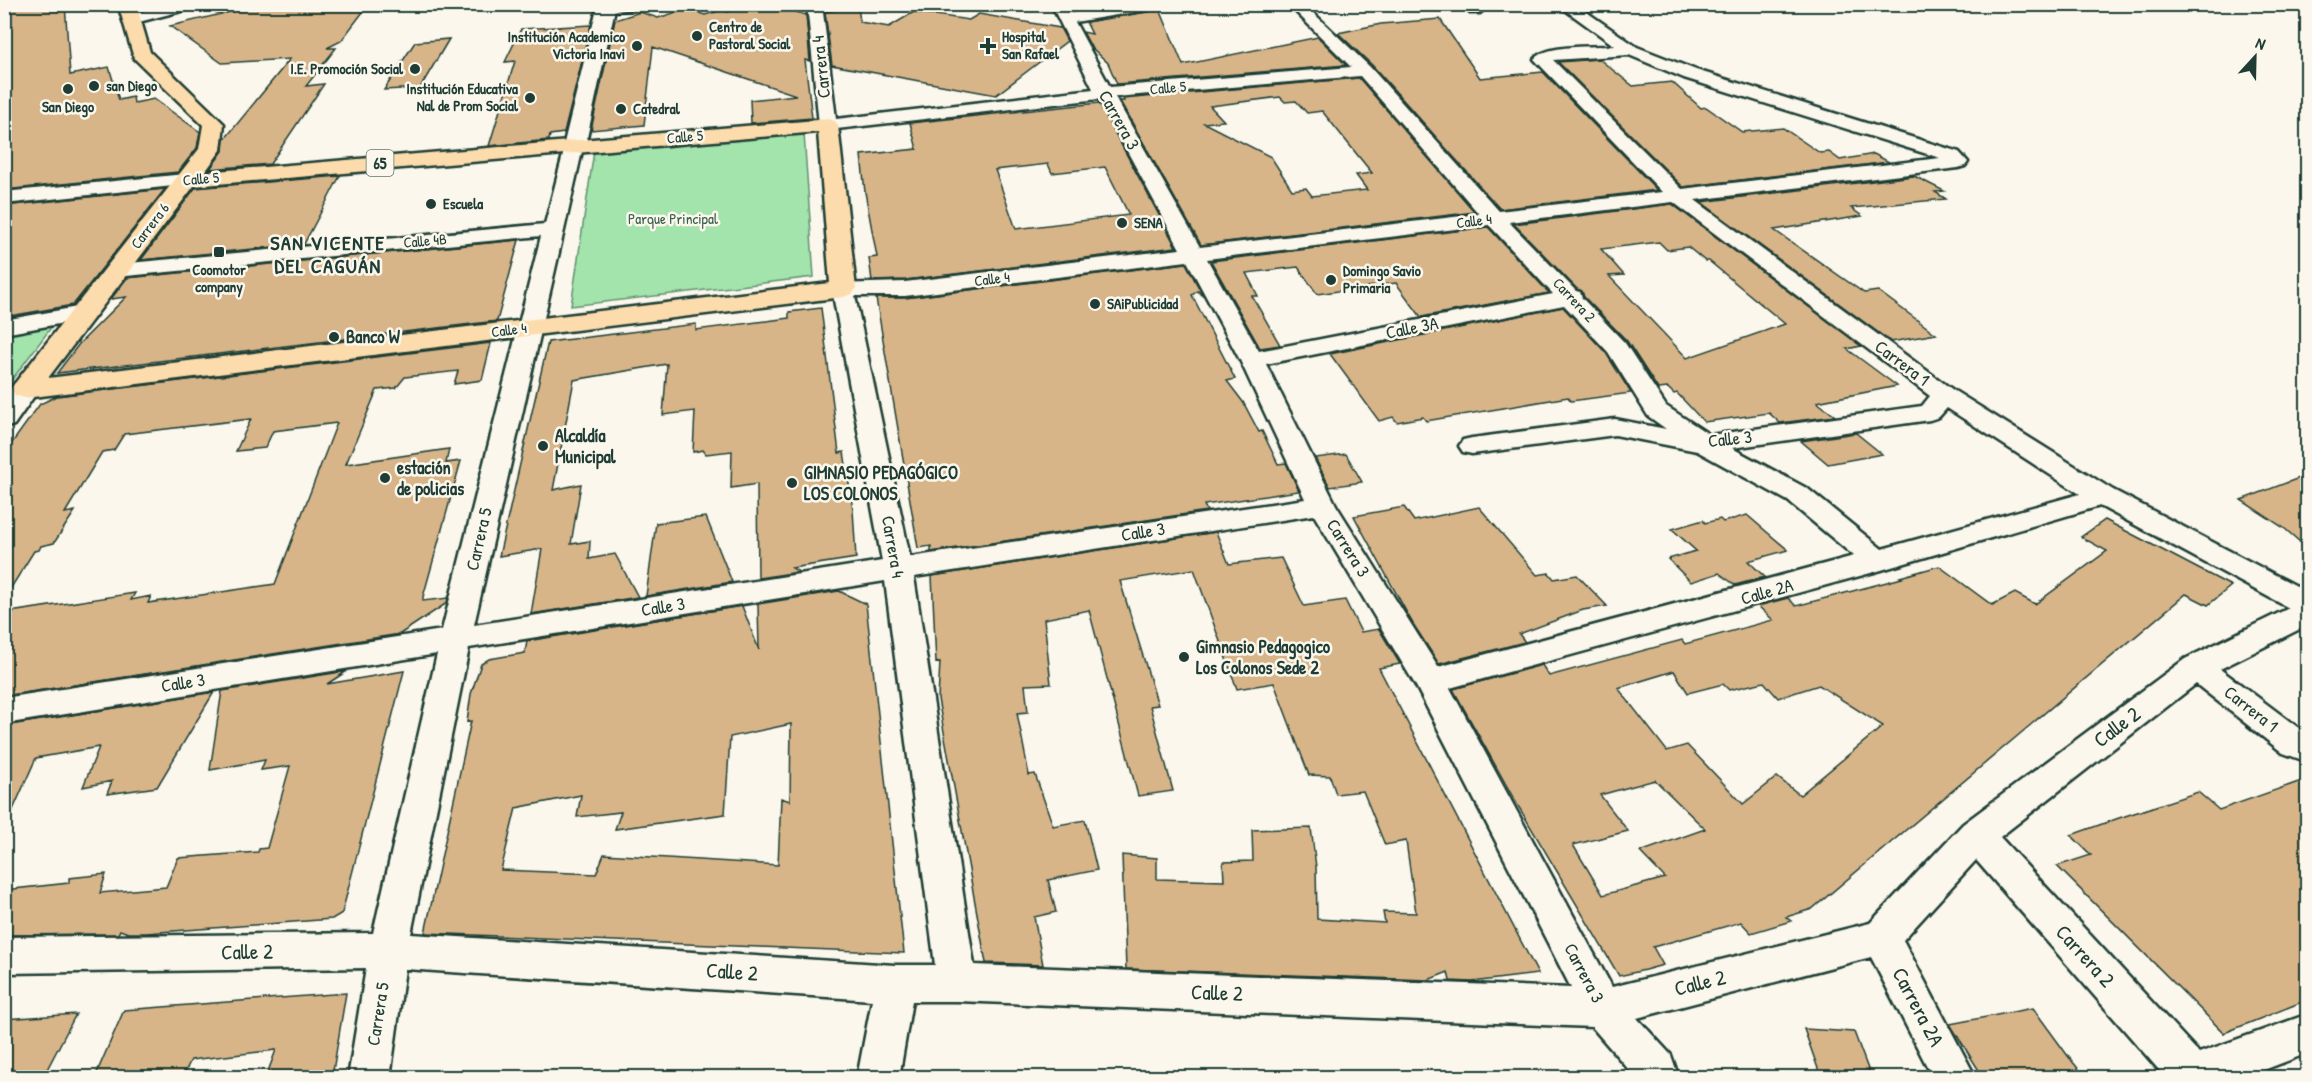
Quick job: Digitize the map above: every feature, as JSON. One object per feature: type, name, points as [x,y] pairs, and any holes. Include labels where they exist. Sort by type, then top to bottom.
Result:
[{"type":"main road","name":"Carrera 5","points":[[574,147],[607,5]]},
{"type":"main road","name":"Carrera 6","points":[[4,419],[210,150],[214,124],[141,54],[129,12]]},
{"type":"main road","name":"Calle 5","points":[[185,180],[828,125]]},
{"type":"main road","name":"Carrera 4","points":[[828,125],[843,290]]},
{"type":"main road","name":"Calle 4","points":[[25,389],[843,290]]},
{"type":"street","points":[[129,12],[192,4]]},
{"type":"street","points":[[607,5],[634,4]]},
{"type":"street","name":"Carrera 4","points":[[814,4],[828,125]]},
{"type":"street","points":[[1062,12],[1154,4]]},
{"type":"street","name":"Carrera 2","points":[[1295,4],[1364,71],[1494,218],[1572,297],[1617,348],[1657,411],[1705,444],[1798,495],[1878,561]]},
{"type":"street","points":[[1564,4],[1631,50]]},
{"type":"street","name":"Carrera 3","points":[[1062,12],[1104,93],[1252,360],[1322,505],[1430,681],[1602,1008],[1656,1069],[1658,1077]]},
{"type":"street","name":"Carrera 1","points":[[1631,50],[1554,54],[1542,59],[1676,195],[1944,395],[2103,496],[2307,605]]},
{"type":"street","name":"Calle 4","points":[[843,290],[905,289],[1958,162],[1952,156],[1690,74],[1631,50]]},
{"type":"street","name":"Calle 5","points":[[828,125],[1104,93],[1364,71]]},
{"type":"street","name":"Carrera 5","points":[[369,1077],[388,950],[455,641],[574,147]]},
{"type":"street","name":"Calle 5","points":[[4,198],[185,180]]},
{"type":"street","name":"Calle 4B","points":[[116,270],[554,229]]},
{"type":"street","name":"Carrera 4","points":[[843,290],[898,569],[957,983]]},
{"type":"street","name":"Calle 3A","points":[[1252,360],[1572,297]]},
{"type":"street","points":[[4,327],[83,313]]},
{"type":"street","name":"Calle 3","points":[[1472,446],[1616,427],[1705,444],[1930,412],[1944,395]]},
{"type":"street","name":"Calle 2A","points":[[1430,681],[1878,561],[2103,496]]},
{"type":"street","name":"Calle 3","points":[[4,711],[898,569],[1322,505]]},
{"type":"street","name":"Calle 2","points":[[4,955],[388,950],[896,983],[957,983],[1602,1008],[1881,937],[1976,835],[2196,667],[2307,612]]},
{"type":"street","name":"Carrera 1","points":[[2196,667],[2295,744],[2307,749]]},
{"type":"street","name":"Carrera 2","points":[[1976,835],[2194,1077]]},
{"type":"street","name":"Carrera 2A","points":[[1881,937],[1955,1077]]},
{"type":"street","points":[[878,1077],[896,983]]},
{"type":"street","points":[[2194,1077],[2307,1033]]},
{"type":"green space","name":"Parque Principal","points":[[804,134],[814,277],[571,306],[594,151]]},
{"type":"green space","points":[[53,325],[5,389],[5,333]]},
{"type":"building","points":[[9,4],[65,4],[70,75],[109,67],[119,100],[133,97],[134,103],[154,99],[200,132],[197,148],[178,172],[4,190],[4,79],[6,73],[10,72]]},
{"type":"building","points":[[264,4],[369,4],[341,41],[327,48],[336,48],[306,86],[324,84],[270,164],[210,169],[223,151],[224,140],[290,59],[222,63],[170,26]]},
{"type":"building","points":[[750,4],[767,4],[806,15],[810,61],[805,60],[812,118],[751,123],[750,100],[796,95],[653,47],[644,125],[591,130],[615,20],[640,12],[658,18],[686,9],[705,15],[722,10],[728,12]]},
{"type":"building","name":"Hospital San Rafael","points":[[858,6],[860,22],[889,27],[914,12],[969,20],[979,14],[1060,28],[1067,41],[996,95],[832,65],[825,12]]},
{"type":"building","points":[[1159,7],[1183,65],[1318,37],[1346,65],[1117,84],[1108,63],[1091,47],[1083,32],[1092,34],[1086,22],[1153,11]]},
{"type":"building","points":[[1440,19],[1480,78],[1543,72],[1657,190],[1500,209],[1372,65],[1338,33],[1381,24]]},
{"type":"building","points":[[591,25],[564,133],[550,135],[549,140],[489,146],[515,61],[505,62],[521,29]]},
{"type":"building","points":[[449,39],[420,88],[384,90],[415,42]]},
{"type":"building","points":[[1599,59],[1633,86],[1672,82],[1701,108],[1706,107],[1742,132],[1783,128],[1820,153],[1829,152],[1840,160],[1874,154],[1889,162],[1683,187],[1558,62]]},
{"type":"building","points":[[1359,78],[1475,212],[1201,245],[1120,101],[1124,101],[1123,99]],"holes":[[[1280,97],[1285,102],[1296,101],[1307,113],[1322,111],[1372,173],[1356,175],[1367,190],[1312,196],[1306,188],[1292,190],[1271,157],[1204,123],[1224,121],[1210,106]]]},
{"type":"building","points":[[1099,103],[1176,247],[905,280],[872,281],[869,258],[877,257],[861,155],[917,149],[910,123]],"holes":[[[1048,164],[1052,173],[1105,167],[1129,215],[1016,229],[995,170]]]},
{"type":"building","points":[[340,176],[304,244],[141,260],[195,188]]},
{"type":"building","points":[[1914,176],[1944,191],[1935,192],[1946,199],[1851,208],[1862,216],[1774,230],[1864,293],[1878,291],[1936,334],[1891,342],[1701,202]]},
{"type":"building","points":[[165,189],[73,305],[4,317],[4,206]]},
{"type":"building","points":[[1672,204],[1861,346],[1847,349],[1897,386],[1817,402],[1835,416],[1780,423],[1769,413],[1704,422],[1677,393],[1674,394],[1668,388],[1658,389],[1627,341],[1584,297],[1582,291],[1577,289],[1514,224]],"holes":[[[1659,242],[1667,250],[1688,247],[1705,261],[1709,261],[1785,324],[1687,358],[1609,276],[1624,275],[1601,249]]]},
{"type":"building","points":[[1488,227],[1549,293],[1421,317],[1396,283],[1317,294],[1298,267],[1246,273],[1258,296],[1252,296],[1280,345],[1260,348],[1211,261]]},
{"type":"building","points":[[519,240],[497,321],[57,373],[79,344],[126,297],[111,299],[127,278]]},
{"type":"building","points":[[1186,263],[1203,296],[1198,291],[1192,295],[1235,379],[1227,381],[1243,402],[1259,432],[1262,431],[1278,464],[1286,463],[1299,491],[1204,505],[1207,511],[931,552],[931,546],[918,548],[876,298],[905,298]]},
{"type":"building","points":[[1563,307],[1606,353],[1631,393],[1571,401],[1568,397],[1426,421],[1423,417],[1397,422],[1393,417],[1379,421],[1330,354]]},
{"type":"building","points":[[821,308],[839,453],[844,452],[853,510],[856,558],[792,568],[799,572],[758,578],[757,484],[731,488],[732,451],[706,454],[703,450],[693,452],[695,411],[663,415],[667,364],[574,380],[553,490],[581,484],[571,544],[590,541],[589,559],[615,554],[638,597],[531,614],[542,549],[499,556],[548,342],[696,324],[696,330],[789,318],[789,312]]},
{"type":"building","points":[[491,343],[482,380],[454,384],[458,371],[405,377],[396,388],[377,390],[346,464],[449,449],[446,463],[461,461],[423,597],[423,601],[448,598],[447,603],[400,634],[4,696],[4,613],[135,593],[131,600],[151,596],[148,603],[275,584],[337,423],[273,431],[265,448],[236,451],[251,419],[124,434],[114,450],[102,452],[65,513],[75,511],[54,543],[41,546],[39,550],[34,551],[4,599],[4,454],[40,404],[57,396]]},
{"type":"building","points":[[1856,433],[1882,454],[1828,464],[1801,441]]},
{"type":"building","points":[[1346,454],[1362,482],[1330,487],[1315,458]]},
{"type":"building","points":[[2307,475],[2307,548],[2284,528],[2241,500]]},
{"type":"building","points":[[1404,507],[1414,521],[1479,507],[1537,575],[1549,573],[1554,579],[1577,575],[1607,606],[1583,610],[1519,634],[1525,642],[1439,664],[1413,624],[1354,516]]},
{"type":"building","points":[[1747,515],[1788,550],[1748,561],[1765,577],[1735,585],[1719,573],[1691,582],[1668,559],[1696,551],[1672,529],[1703,520],[1705,523],[1720,519],[1723,522]]},
{"type":"building","points":[[706,517],[732,582],[646,596],[656,523]]},
{"type":"building","points":[[2105,520],[2231,586],[2208,605],[2186,594],[1812,909],[1786,917],[1791,921],[1751,933],[1741,922],[1653,947],[1663,965],[1645,970],[1619,976],[1514,799],[1453,689],[1542,665],[1549,676],[1682,640],[1685,644],[1773,620],[1758,606],[1788,598],[1796,606],[1939,566],[1992,605],[2015,593],[2035,604],[2107,551],[2081,537]],"holes":[[[1674,671],[1688,693],[1723,684],[1729,690],[1764,682],[1778,698],[1819,685],[1883,726],[1800,795],[1777,777],[1743,804],[1687,745],[1667,751],[1618,688]],[[1655,780],[1705,829],[1640,852],[1665,878],[1603,895],[1573,845],[1628,831],[1600,795]]]},
{"type":"building","points":[[1216,532],[1229,564],[1281,558],[1304,606],[1345,600],[1361,632],[1379,629],[1400,664],[1379,668],[1538,974],[1472,982],[1450,981],[1448,972],[1428,980],[1126,969],[1122,855],[1157,858],[1157,879],[1224,881],[1223,862],[1253,861],[1252,830],[1311,828],[1316,867],[1317,919],[1385,923],[1383,912],[1416,913],[1406,841],[1385,845],[1363,791],[1336,794],[1330,776],[1309,775],[1274,683],[1237,689],[1194,569],[1120,581],[1158,705],[1150,706],[1173,791],[1138,796],[1089,610],[1044,619],[1051,684],[1025,685],[1028,712],[1017,713],[1029,775],[1035,774],[1053,826],[1085,820],[1097,870],[1048,880],[1056,912],[1034,917],[1043,965],[986,963],[938,699],[940,662],[936,663],[932,576]]},
{"type":"building","points":[[839,591],[866,604],[904,953],[425,933],[471,721],[467,722],[471,694],[481,664],[489,659],[525,653],[527,641],[742,606],[759,650],[758,604]],"holes":[[[791,724],[790,801],[781,798],[778,865],[604,854],[596,874],[501,870],[516,808],[581,795],[577,817],[621,812],[615,829],[725,814],[730,737]]]},
{"type":"building","points":[[347,671],[327,684],[404,671],[342,913],[332,919],[146,933],[128,933],[120,930],[118,934],[4,935],[4,890],[69,883],[69,878],[106,874],[100,893],[166,887],[178,858],[258,852],[259,849],[267,848],[290,766],[261,770],[265,760],[210,770],[222,691]]},
{"type":"building","points":[[214,692],[157,787],[107,794],[112,781],[83,787],[99,747],[36,758],[4,830],[4,726]]},
{"type":"building","points":[[2307,779],[2307,1000],[2224,1033],[2057,866],[2091,855],[2071,835],[2119,818],[2198,792],[2219,810]]},
{"type":"building","points":[[346,993],[333,1071],[266,1077],[276,1050],[191,1060],[184,1074],[95,1077],[124,1010]]},
{"type":"building","points":[[2033,1008],[2085,1077],[1983,1077],[1950,1024]]},
{"type":"building","points":[[76,1014],[43,1077],[4,1077],[4,1019]]},
{"type":"building","points":[[1804,1029],[1854,1032],[1871,1077],[1821,1077]]},
{"type":"place","name":"Centro de Pastoral Social","points":[[697,36]]},
{"type":"place","name":"Institución Academico Victoria Inavi","points":[[637,46]]},
{"type":"place","name":"Hospital San Rafael","points":[[988,46]]},
{"type":"place","name":"I.E. Promoción Social","points":[[415,69]]},
{"type":"place","name":"san Diego","points":[[94,86]]},
{"type":"place","name":"San Diego","points":[[68,89]]},
{"type":"place","name":"Institución Educativa Nal de Prom Social","points":[[530,98]]},
{"type":"place","name":"Catedral","points":[[621,109]]},
{"type":"place","name":"Escuela","points":[[431,204]]},
{"type":"place","name":"SENA","points":[[1122,223]]},
{"type":"place","name":"Coomotor company","points":[[219,252]]},
{"type":"place","name":"Domingo Savio Primaria","points":[[1331,280]]},
{"type":"place","name":"SAiPublicidad","points":[[1095,304]]},
{"type":"place","name":"Banco W","points":[[334,337]]},
{"type":"place","name":"Alcaldía Municipal","points":[[543,446]]},
{"type":"place","name":"estación de policias","points":[[385,478]]},
{"type":"place","name":"GIMNASIO PEDAGÓGICO LOS COLONOS","points":[[792,483]]},
{"type":"place","name":"Gimnasio Pedagogico Los Colonos Sede 2","points":[[1184,657]]},
{"type":"district","name":"SAN VICENTE DEL CAGUÁN","points":[[328,254]]}]
